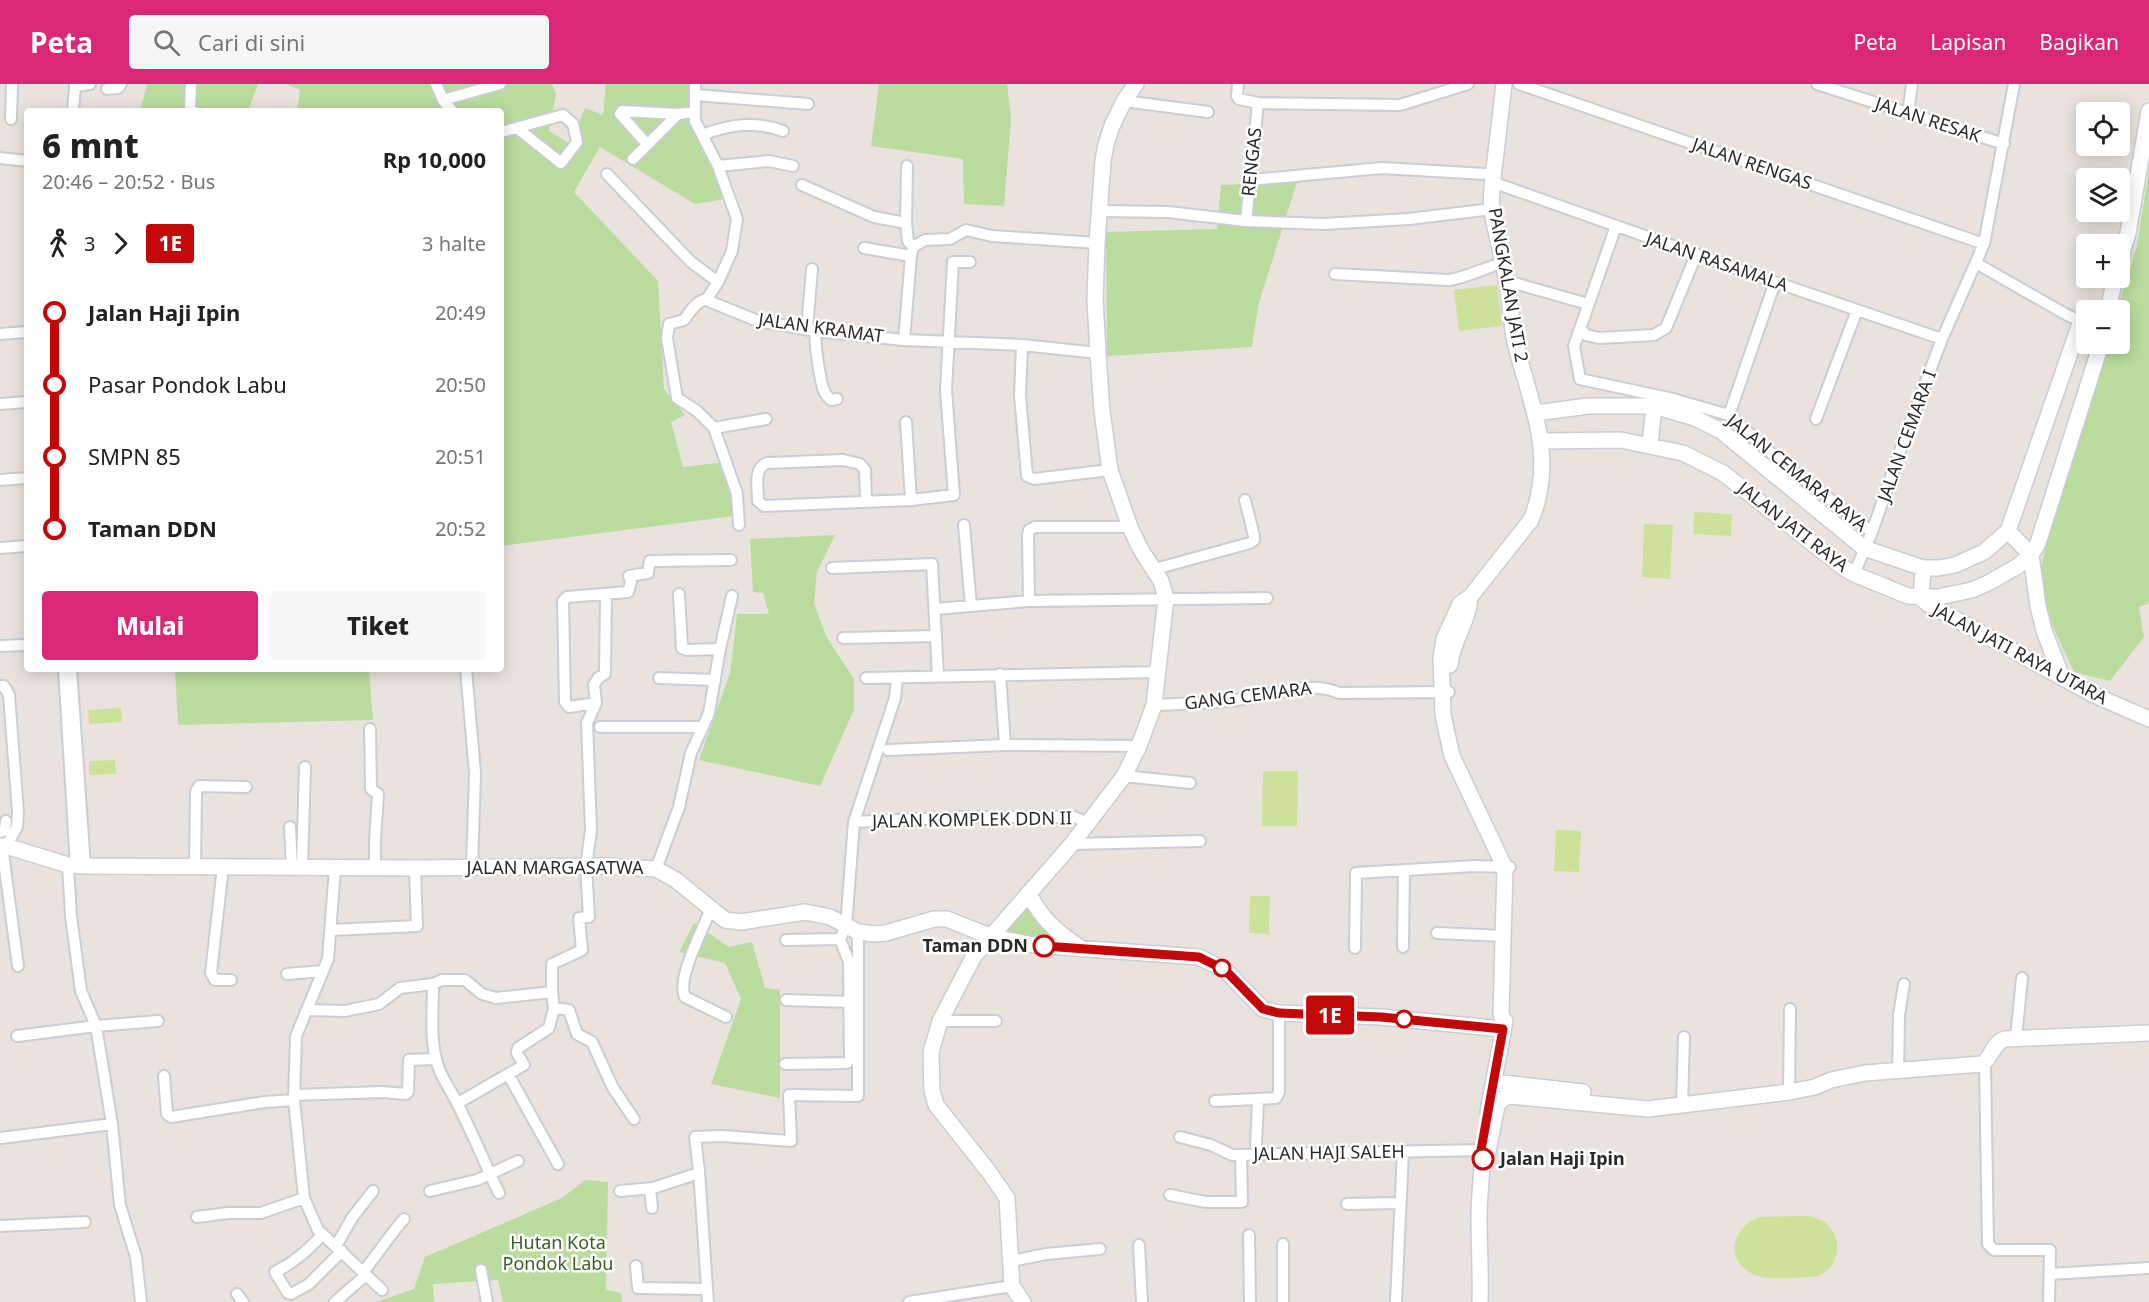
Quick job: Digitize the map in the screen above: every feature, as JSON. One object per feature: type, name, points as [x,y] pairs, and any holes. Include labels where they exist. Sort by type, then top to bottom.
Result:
[{"type":"main road","points":[[1023,1302],[1012,1286],[1007,1198],[936,1105],[932,1090],[931,1052],[940,1021],[974,957],[1072,843],[1083,820],[1124,776],[1154,705],[1150,673],[1162,598],[1155,568],[1141,550],[1130,527],[1110,470],[1102,411],[1095,299],[1097,243],[1106,144],[1124,101],[1136,84]]},
{"type":"main road","name":"PANGKALAN JATI 2","points":[[1504,84],[1492,208],[1507,281],[1515,340],[1542,441],[1541,483],[1537,505],[1531,520],[1470,597],[1460,604],[1444,639],[1441,658],[1460,756],[1509,868]]},
{"type":"main road","points":[[2128,234],[2149,111]]},
{"type":"main road","points":[[2109,300],[2112,288]]},
{"type":"main road","points":[[2104,300],[2110,295]]},
{"type":"main road","points":[[1536,413],[1588,406],[1654,406],[1695,418],[1721,431],[1864,548],[1923,568],[1955,565],[1970,560],[1991,547],[2008,531],[2076,345]]},
{"type":"main road","points":[[2031,555],[2038,543],[2098,354]]},
{"type":"main road","points":[[1650,445],[1654,406]]},
{"type":"main road","name":"JALAN JATI RAYA","points":[[1542,441],[1621,440],[1683,453],[1724,473],[1854,574],[1908,596],[1921,598],[1947,596],[1972,590],[2004,575],[2031,555]]},
{"type":"main road","points":[[2008,531],[2031,555],[2044,631],[2062,677]]},
{"type":"main road","name":"JALAN JATI RAYA UTARA","points":[[1923,568],[1921,598],[1928,604],[2094,695],[2149,719]]},
{"type":"main road","name":"JALAN MARGASATWA","points":[[2,843],[76,866],[297,868],[586,866],[656,869],[676,880],[724,920],[741,922],[805,912],[830,917],[848,932],[874,934],[886,933],[934,919],[947,919],[992,937],[1034,945],[1199,957],[1225,970],[1263,1009],[1279,1013],[1381,1017],[1504,1013]]},
{"type":"main road","points":[[1480,1302],[1480,1181],[1482,1154],[1504,1013],[1509,868]]},
{"type":"main road","points":[[1029,894],[1039,914],[1054,930],[1083,950]]},
{"type":"main road","points":[[1482,1154],[1488,1151],[1496,1112],[1501,1100],[1509,1096],[1648,1100],[1665,1106],[1682,1105],[1789,1092],[1846,1077],[1985,1064],[1999,1041],[2016,1038],[2149,1033]]},
{"type":"main road","points":[[1494,1082],[1569,1096]]},
{"type":"street","points":[[11,119],[12,84]]},
{"type":"street","points":[[73,108],[75,86],[90,84]]},
{"type":"street","points":[[107,89],[118,88],[121,84]]},
{"type":"street","points":[[190,108],[191,84]]},
{"type":"street","points":[[436,84],[450,108]]},
{"type":"street","points":[[443,100],[500,84]]},
{"type":"street","points":[[1238,84],[1239,99],[1258,103],[1400,105],[1467,84]]},
{"type":"street","name":"JALAN RENGAS","points":[[1519,84],[1984,244]]},
{"type":"street","name":"JALAN RESAK","points":[[1817,84],[2004,144]]},
{"type":"street","points":[[1908,114],[1912,84]]},
{"type":"street","name":"JALAN CEMARA I","points":[[1872,532],[1942,339],[1984,244],[2014,84]]},
{"type":"street","points":[[738,525],[737,494],[714,428],[697,411],[677,398],[667,338],[669,324],[684,320],[693,308],[702,300],[707,299],[718,282],[732,251],[737,219],[718,166],[695,120],[695,90],[808,104]]},
{"type":"street","points":[[0,98],[12,98]]},
{"type":"street","points":[[1124,101],[1208,112]]},
{"type":"street","name":"RENGAS","points":[[1246,221],[1258,103]]},
{"type":"street","points":[[647,144],[620,114],[622,111],[678,114],[695,112]]},
{"type":"street","points":[[633,159],[678,114]]},
{"type":"street","points":[[504,131],[563,115],[573,124],[577,142],[561,163],[517,128]]},
{"type":"street","points":[[702,135],[737,124],[766,125],[783,130]]},
{"type":"street","points":[[0,158],[24,161]]},
{"type":"street","points":[[718,166],[769,161],[793,166]]},
{"type":"street","points":[[904,340],[912,252],[906,222],[907,166]]},
{"type":"street","name":"JALAN RASAMALA","points":[[1250,180],[1382,168],[1486,174],[1493,179],[1696,255],[1942,339]]},
{"type":"street","points":[[607,174],[691,262],[718,282]]},
{"type":"street","points":[[802,185],[874,217],[906,222]]},
{"type":"street","points":[[1100,211],[1168,212],[1246,221],[1323,224],[1409,219],[1492,208]]},
{"type":"street","name":"JALAN CEMARA RAYA","points":[[1616,226],[1574,346],[1580,379],[1672,399],[1729,415],[1772,454],[1872,532],[1854,574]]},
{"type":"street","points":[[864,248],[912,252],[925,240],[950,239],[966,230],[992,236],[1097,243]]},
{"type":"street","points":[[1580,328],[1586,335],[1599,338],[1654,335],[1660,332],[1666,328],[1696,255]]},
{"type":"street","points":[[866,502],[865,470],[860,464],[843,460],[767,463],[758,469],[758,501],[764,506],[866,502],[911,500],[954,495],[946,390],[953,262],[970,262]]},
{"type":"street","points":[[1335,274],[1449,280],[1465,277],[1502,263]]},
{"type":"street","points":[[1976,263],[2076,315]]},
{"type":"street","points":[[812,269],[812,330],[825,394],[831,400],[837,399]]},
{"type":"street","points":[[1507,281],[1588,304]]},
{"type":"street","points":[[1729,415],[1775,282]]},
{"type":"street","name":"JALAN KRAMAT","points":[[707,299],[758,321],[812,330],[904,340],[1022,345],[1098,352]]},
{"type":"street","points":[[1816,419],[1857,310]]},
{"type":"street","points":[[0,334],[24,332]]},
{"type":"street","points":[[1022,345],[1020,395],[1027,476],[1034,479],[1110,470]]},
{"type":"street","points":[[0,404],[24,402]]},
{"type":"street","points":[[714,428],[766,418]]},
{"type":"street","points":[[906,422],[911,500]]},
{"type":"street","points":[[0,480],[24,478]]},
{"type":"street","points":[[1155,568],[1254,540],[1245,500]]},
{"type":"street","points":[[964,525],[971,606]]},
{"type":"street","points":[[1029,601],[1029,530],[1035,527],[1130,527]]},
{"type":"street","points":[[0,548],[24,546]]},
{"type":"street","points":[[596,703],[569,707],[565,702],[563,601],[567,597],[628,592],[631,582],[629,576],[648,573],[650,561],[731,560]]},
{"type":"street","points":[[832,568],[930,563],[938,676]]},
{"type":"street","points":[[679,594],[682,648],[687,650],[720,649]]},
{"type":"street","points":[[458,1103],[524,1065],[517,1053],[518,1048],[549,1028],[554,1008],[552,964],[582,950],[579,918],[589,917],[586,866],[591,830],[587,723],[596,703],[594,686],[598,678],[605,674],[606,595]]},
{"type":"street","points":[[656,869],[679,807],[691,753],[709,713],[732,596]]},
{"type":"street","points":[[935,609],[1029,601],[1267,598]]},
{"type":"street","points":[[843,638],[936,636]]},
{"type":"street","points":[[0,646],[24,645]]},
{"type":"street","points":[[64,672],[75,773],[76,866],[71,916],[81,991],[96,1026],[112,1124],[120,1205],[136,1257],[141,1302]]},
{"type":"street","points":[[71,672],[72,737]]},
{"type":"street","points":[[466,672],[475,772],[472,867]]},
{"type":"street","points":[[866,678],[1150,673]]},
{"type":"street","points":[[1000,674],[1005,745]]},
{"type":"street","points":[[659,678],[715,680]]},
{"type":"street","name":"JALAN KOMPLEK DDN II","points":[[699,1173],[695,1137],[722,1136],[791,1141],[789,1095],[858,1096],[848,932],[854,822],[895,698],[897,678]]},
{"type":"street","points":[[0,686],[4,686],[9,695],[18,812],[17,827],[2,843]]},
{"type":"street","name":"GANG CEMARA","points":[[1154,705],[1243,699],[1262,694],[1323,687],[1339,693],[1446,692]]},
{"type":"street","points":[[600,728],[703,727]]},
{"type":"street","points":[[370,729],[371,789],[378,794],[375,868]]},
{"type":"street","points":[[888,750],[1005,745],[1135,746]]},
{"type":"street","points":[[297,868],[305,767]]},
{"type":"street","points":[[1124,776],[1190,783]]},
{"type":"street","points":[[195,867],[196,792],[199,786],[246,787]]},
{"type":"street","name":"JALAN KOMPLEK DDN II","points":[[854,822],[966,817],[1083,820]]},
{"type":"street","points":[[6,821],[2,843],[18,966]]},
{"type":"street","points":[[290,827],[297,868]]},
{"type":"street","points":[[1072,843],[1200,841]]},
{"type":"street","points":[[1355,948],[1356,873],[1474,866],[1509,868]]},
{"type":"street","points":[[224,867],[211,973],[215,980],[231,980]]},
{"type":"street","points":[[335,868],[328,959],[309,1010],[296,1036],[294,1098],[304,1198],[318,1230],[382,1290]]},
{"type":"street","points":[[332,930],[417,926],[415,868]]},
{"type":"street","points":[[1403,947],[1404,870]]},
{"type":"street","points":[[711,908],[689,959],[682,991],[685,997],[726,1017]]},
{"type":"street","points":[[1437,933],[1507,930]]},
{"type":"street","points":[[785,1064],[847,1063],[850,1059],[848,932],[786,940]]},
{"type":"street","points":[[287,974],[323,971]]},
{"type":"street","points":[[2016,1038],[2022,978]]},
{"type":"street","points":[[309,1010],[345,1011],[379,1004],[400,988],[433,984],[442,980],[465,980],[482,994],[496,998],[552,992]]},
{"type":"street","points":[[433,984],[435,1059],[499,1193]]},
{"type":"street","points":[[1898,1071],[1899,1015],[1904,984]]},
{"type":"street","points":[[786,1000],[849,1002]]},
{"type":"street","points":[[554,1008],[569,1010],[577,1034],[592,1042],[613,1088],[634,1119]]},
{"type":"street","points":[[1789,1092],[1790,1009]]},
{"type":"street","points":[[1215,1101],[1276,1098],[1279,1092],[1279,1013]]},
{"type":"street","points":[[17,1036],[158,1021]]},
{"type":"street","points":[[940,1021],[996,1021]]},
{"type":"street","points":[[1682,1105],[1684,1036]]},
{"type":"street","points":[[164,1076],[167,1114],[171,1117],[294,1098],[382,1092],[406,1094],[408,1092],[409,1060],[413,1058],[435,1059]]},
{"type":"street","points":[[1985,1064],[1988,1244],[1994,1250],[2048,1249],[2051,1252],[2049,1302]]},
{"type":"street","points":[[508,1074],[558,1164]]},
{"type":"street","points":[[1256,1146],[1258,1100]]},
{"type":"street","points":[[1,1138],[112,1124]]},
{"type":"street","name":"JALAN HAJI SALEH","points":[[1179,1137],[1211,1145],[1232,1155],[1402,1151],[1482,1154]]},
{"type":"street","points":[[1396,1302],[1402,1151]]},
{"type":"street","points":[[1170,1195],[1205,1202],[1242,1202],[1241,1155]]},
{"type":"street","points":[[430,1191],[477,1180],[518,1161]]},
{"type":"street","points":[[620,1191],[699,1173],[708,1302]]},
{"type":"street","points":[[652,1185],[652,1208]]},
{"type":"street","points":[[322,1234],[304,1255],[275,1272],[289,1294],[309,1284],[339,1248],[352,1218],[373,1191]]},
{"type":"street","points":[[197,1217],[228,1213],[261,1213],[304,1198]]},
{"type":"street","points":[[1347,1204],[1400,1203]]},
{"type":"street","points":[[335,1302],[364,1273],[387,1238],[404,1219]]},
{"type":"street","points":[[0,1226],[85,1222]]},
{"type":"street","points":[[1249,1235],[1250,1302]]},
{"type":"street","points":[[1283,1244],[1283,1302]]},
{"type":"street","points":[[1139,1245],[1142,1302]]},
{"type":"street","points":[[1012,1261],[1046,1254],[1100,1248]]},
{"type":"street","points":[[636,1266],[637,1286],[640,1289],[707,1289]]},
{"type":"street","points":[[2050,1274],[2149,1268]]},
{"type":"street","points":[[481,1270],[487,1302]]},
{"type":"street","points":[[909,1302],[1012,1286]]},
{"type":"green space","points":[[147,84],[258,84],[249,108],[141,108]]},
{"type":"green space","points":[[286,84],[552,84],[556,94],[549,131],[570,144],[585,108],[603,115],[606,84],[697,84],[699,125],[732,198],[695,204],[600,147],[574,192],[658,281],[664,389],[685,415],[671,422],[683,467],[725,462],[742,515],[504,546],[504,108],[297,108],[300,90]]},
{"type":"green space","points":[[879,84],[1007,84],[1011,118],[1004,206],[964,204],[963,159],[871,146]]},
{"type":"green space","points":[[2149,169],[2149,603],[2139,607],[2144,637],[2110,681],[2074,672],[2053,627],[2039,578],[2048,534],[2104,354],[2130,354],[2130,300],[2120,300],[2124,288],[2130,288],[2130,268],[2137,246]]},
{"type":"green space","points":[[1297,182],[1258,306],[1252,347],[1107,356],[1106,232],[1217,229],[1221,185]]},
{"type":"green space","points":[[1497,285],[1502,326],[1459,331],[1454,290]]},
{"type":"green space","points":[[1694,512],[1732,514],[1731,536],[1693,534]]},
{"type":"green space","points":[[1644,524],[1673,525],[1670,579],[1642,577]]},
{"type":"green space","points":[[835,535],[817,572],[814,603],[826,636],[854,679],[854,710],[820,786],[699,760],[730,673],[737,614],[769,614],[763,593],[753,592],[750,539]]},
{"type":"green space","points":[[175,672],[369,672],[373,720],[178,725]]},
{"type":"green space","points":[[121,708],[122,722],[89,724],[88,710]]},
{"type":"green space","points":[[115,760],[116,774],[89,775],[89,761]]},
{"type":"green space","points":[[1263,771],[1298,771],[1297,826],[1262,826]]},
{"type":"green space","points":[[1556,830],[1581,831],[1579,872],[1554,871]]},
{"type":"green space","points":[[1250,896],[1270,896],[1269,934],[1249,933]]},
{"type":"green space","name":"Taman DDN","points":[[1028,904],[1063,942],[1002,934]]},
{"type":"green space","points":[[694,923],[729,947],[752,942],[765,988],[780,990],[780,1098],[711,1084],[741,999],[725,963],[679,952]]},
{"type":"green space","name":"Hutan Kota Pondok Labu","points":[[585,1180],[608,1182],[606,1290],[621,1293],[622,1302],[503,1302],[498,1280],[433,1284],[434,1302],[376,1302],[414,1289],[425,1257],[562,1198]]},
{"type":"green space","points":[[1809,1216],[1826,1223],[1831,1228],[1837,1242],[1833,1263],[1822,1274],[1806,1277],[1764,1278],[1745,1269],[1739,1262],[1735,1254],[1737,1237],[1750,1222],[1759,1217]]},
{"type":"bus line","name":"1E","points":[[1044,946],[1199,957],[1225,970],[1263,1009],[1279,1013],[1381,1017],[1503,1029],[1481,1150],[1483,1159]]},
{"type":"place","name":"Taman DDN","points":[[1044,946]]},
{"type":"place","name":"Jalan Haji Ipin","points":[[1483,1159]]}]
